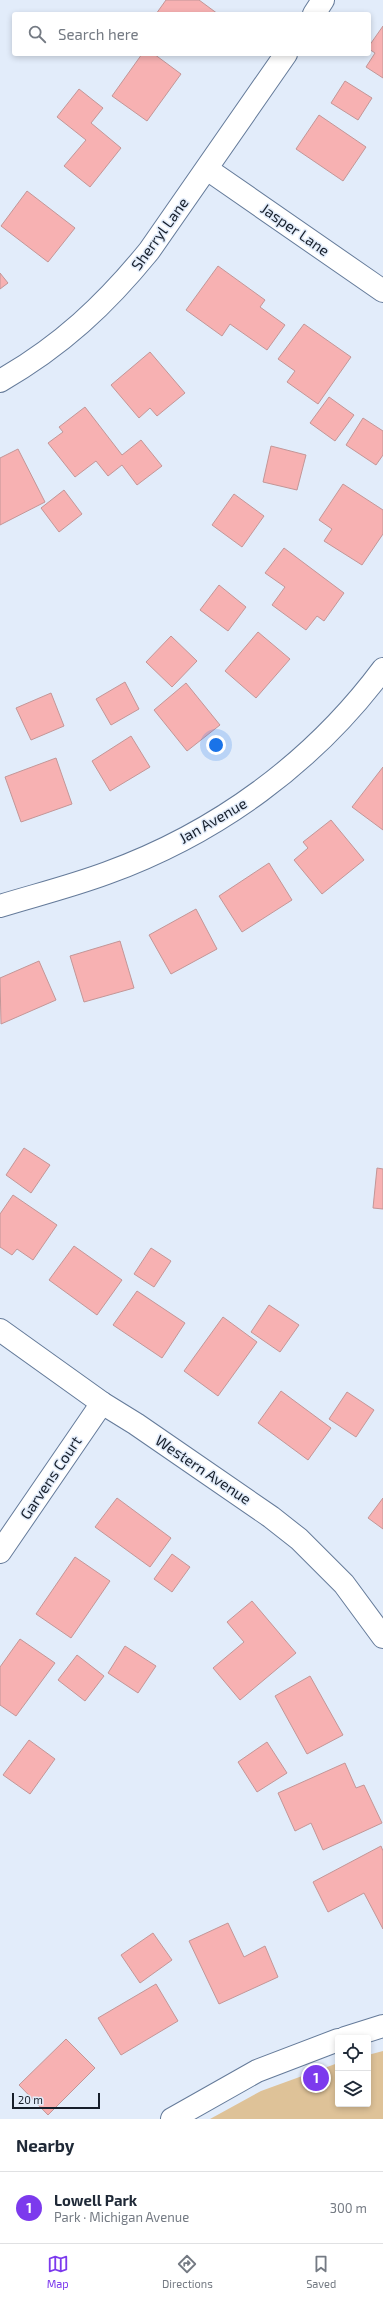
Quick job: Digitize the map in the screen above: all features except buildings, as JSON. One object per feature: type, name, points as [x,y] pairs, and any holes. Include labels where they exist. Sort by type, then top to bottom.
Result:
[{"type":"street","points":[[315,12],[323,0]]},
{"type":"street","name":"Sherryl Lane","points":[[0,381],[28,365],[66,338],[101,306],[149,251],[285,56]]},
{"type":"street","name":"Jasper Lane","points":[[207,169],[383,291]]},
{"type":"street","name":"Jan Avenue","points":[[0,906],[107,874],[164,850],[241,806],[303,758],[367,691],[383,669]]},
{"type":"street","name":"Western Avenue","points":[[0,1330],[102,1403],[136,1424],[271,1517],[299,1539],[344,1584],[383,1637]]},
{"type":"street","name":"Garvens Court","points":[[0,1552],[102,1403]]},
{"type":"street","points":[[354,2035],[383,2026]]},
{"type":"street","points":[[172,2119],[257,2071],[335,2041]]},
{"type":"shaded area","points":[[383,2051],[383,2119],[210,2119],[261,2091],[335,2064],[335,2107],[371,2107],[371,2054]]},
{"type":"place","name":"Lowell Park","points":[[316,2078]]}]
